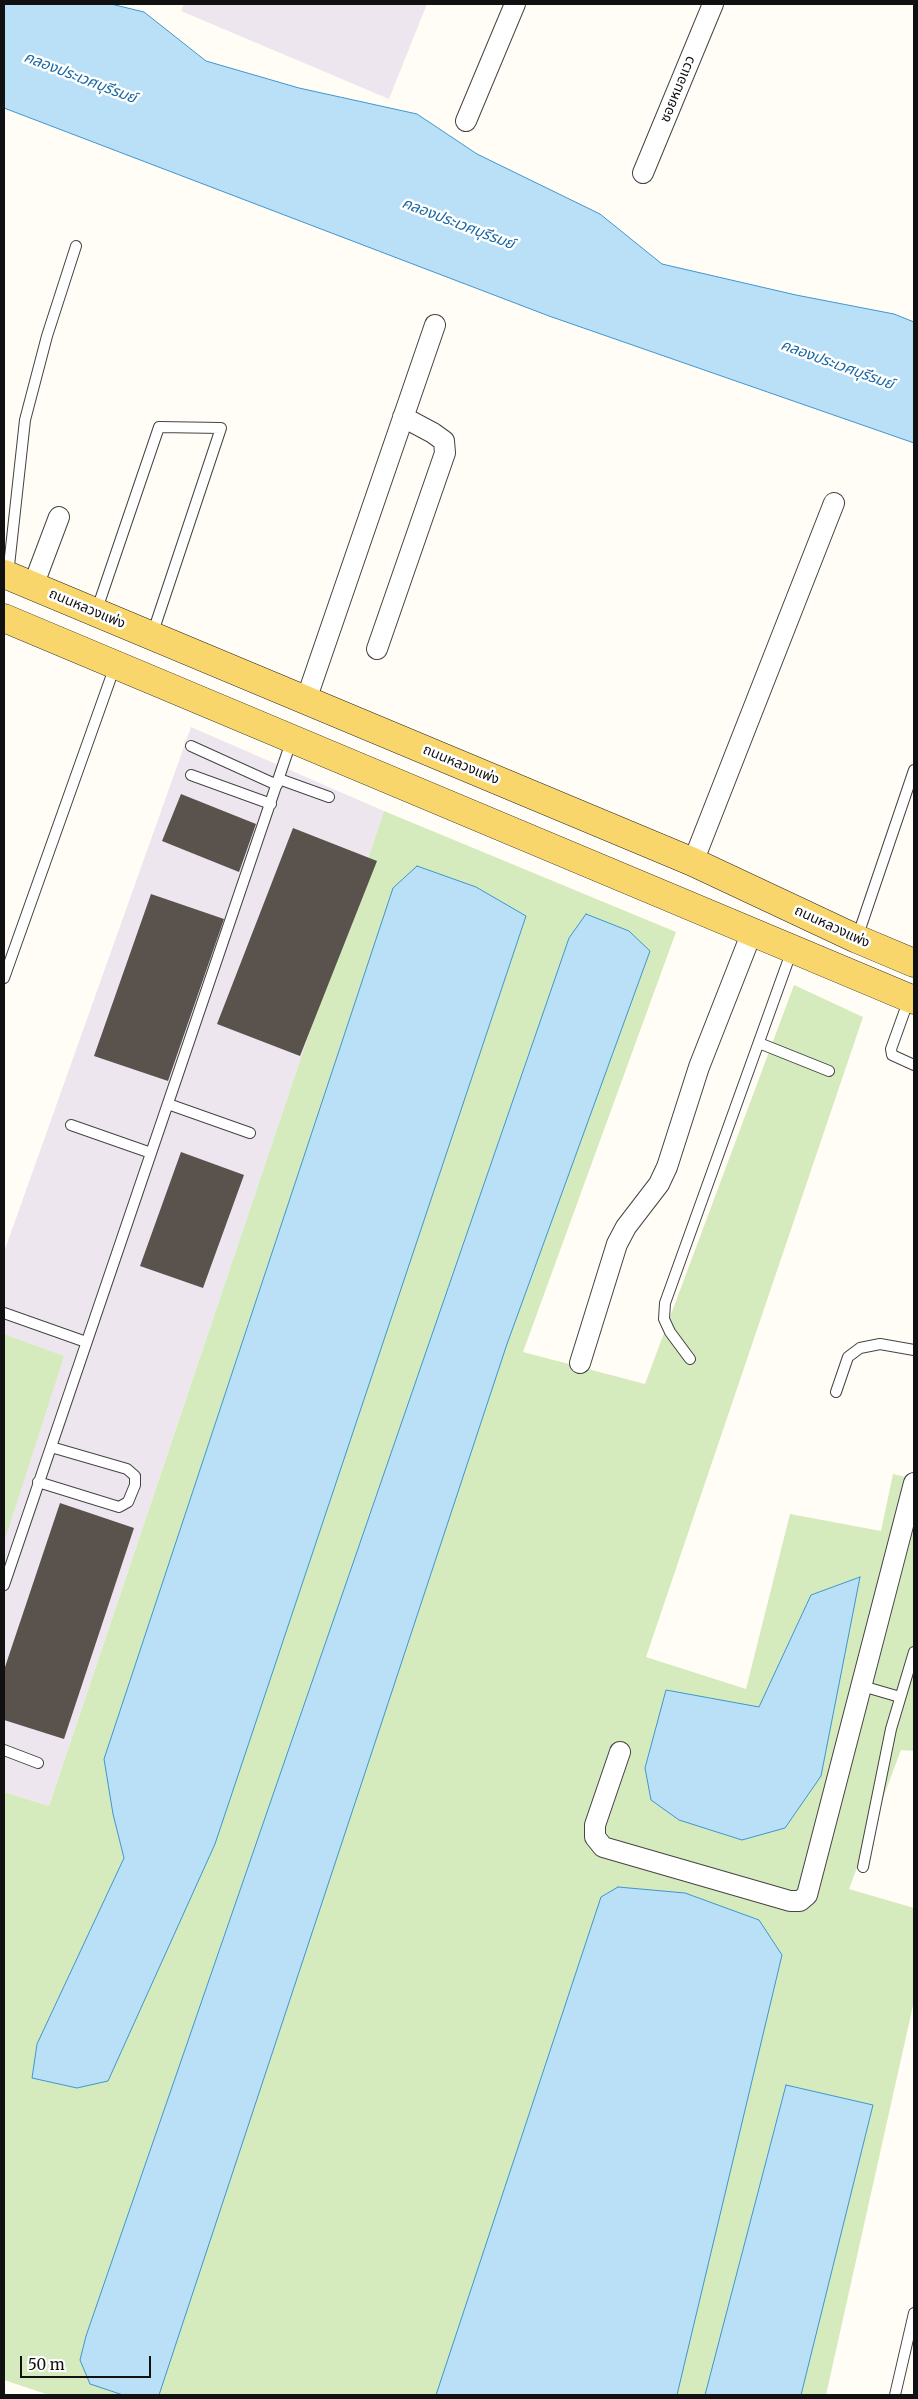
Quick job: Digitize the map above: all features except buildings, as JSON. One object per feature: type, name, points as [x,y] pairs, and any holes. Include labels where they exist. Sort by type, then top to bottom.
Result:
[{"type":"main road","name":"ถนนหลวงแพ่ง","points":[[6,575],[693,862],[856,939],[913,958]]},
{"type":"main road","points":[[4,618],[912,999]]},
{"type":"street","points":[[466,121],[515,4]]},
{"type":"street","name":"ซอยหมอแวว","points":[[643,173],[713,4]]},
{"type":"street","points":[[306,700],[435,325]]},
{"type":"street","points":[[377,649],[445,452],[444,441],[403,417]]},
{"type":"street","points":[[693,862],[834,503]]},
{"type":"street","points":[[33,586],[59,518]]},
{"type":"street","points":[[580,1363],[617,1244],[626,1227],[659,1184],[667,1167],[699,1067],[752,932]]},
{"type":"street","points":[[620,1752],[595,1825],[595,1837],[603,1847],[790,1901],[800,1901],[807,1895],[811,1886],[914,1483]]},
{"type":"lane","points":[[6,575],[25,420],[47,336],[76,246]]},
{"type":"lane","points":[[95,613],[159,427],[221,428],[152,636]]},
{"type":"lane","points":[[4,978],[116,664]]},
{"type":"lane","points":[[4,1585],[293,738]]},
{"type":"lane","points":[[191,746],[278,782],[329,797]]},
{"type":"lane","points":[[856,939],[914,770]]},
{"type":"lane","points":[[191,775],[271,804]]},
{"type":"lane","points":[[690,1359],[670,1332],[664,1319],[665,1303],[792,949]]},
{"type":"lane","points":[[912,999],[891,1049],[892,1055],[914,1066]]},
{"type":"lane","points":[[759,1043],[829,1071]]},
{"type":"lane","points":[[168,1104],[250,1133]]},
{"type":"lane","points":[[71,1125],[151,1153]]},
{"type":"lane","points":[[4,1313],[86,1342]]},
{"type":"lane","points":[[836,1392],[848,1357],[860,1348],[880,1344],[914,1350]]},
{"type":"lane","points":[[38,1482],[119,1507],[128,1502],[135,1485],[135,1476],[127,1469],[50,1447]]},
{"type":"lane","points":[[863,1867],[883,1762],[914,1652]]},
{"type":"lane","points":[[862,1686],[900,1697]]},
{"type":"lane","points":[[4,1750],[38,1763]]},
{"type":"lane","points":[[895,2395],[914,2313]]},
{"type":"shaded area","points":[[184,4],[427,4],[389,99],[181,11]]},
{"type":"shaded area","points":[[191,727],[384,811],[49,1806],[4,1792],[4,1543],[63,1356],[4,1334],[4,1252]]},
{"type":"green space","points":[[384,811],[676,932],[523,1352],[645,1384],[794,985],[863,1017],[646,1657],[746,1689],[790,1514],[881,1531],[893,1474],[914,1479],[914,1751],[901,1750],[849,1889],[914,1908],[914,2001],[826,2395],[49,2395],[4,2380],[4,1792],[49,1806]]},
{"type":"green space","points":[[4,1334],[64,1356],[4,1543]]},
{"type":"water","name":"คลองประเวศบุรีรมย์","points":[[4,4],[111,4],[144,12],[206,61],[299,88],[417,114],[477,154],[600,214],[662,264],[796,295],[894,314],[914,322],[914,443],[549,316],[4,108]]},
{"type":"water","points":[[417,866],[476,887],[526,916],[215,1844],[108,2081],[77,2088],[32,2078],[37,2044],[124,1858],[113,1814],[104,1759],[393,888]]},
{"type":"water","points":[[586,914],[629,931],[650,951],[507,1344],[159,2395],[123,2395],[90,2384],[80,2360],[86,2336],[569,938]]},
{"type":"water","points":[[860,1577],[821,1776],[785,1828],[742,1840],[679,1820],[651,1800],[645,1768],[666,1690],[759,1707],[811,1595]]},
{"type":"water","points":[[618,1887],[685,1893],[759,1920],[782,1955],[677,2395],[436,2395],[601,1897]]},
{"type":"water","points":[[786,2085],[873,2105],[801,2395],[705,2395]]}]
